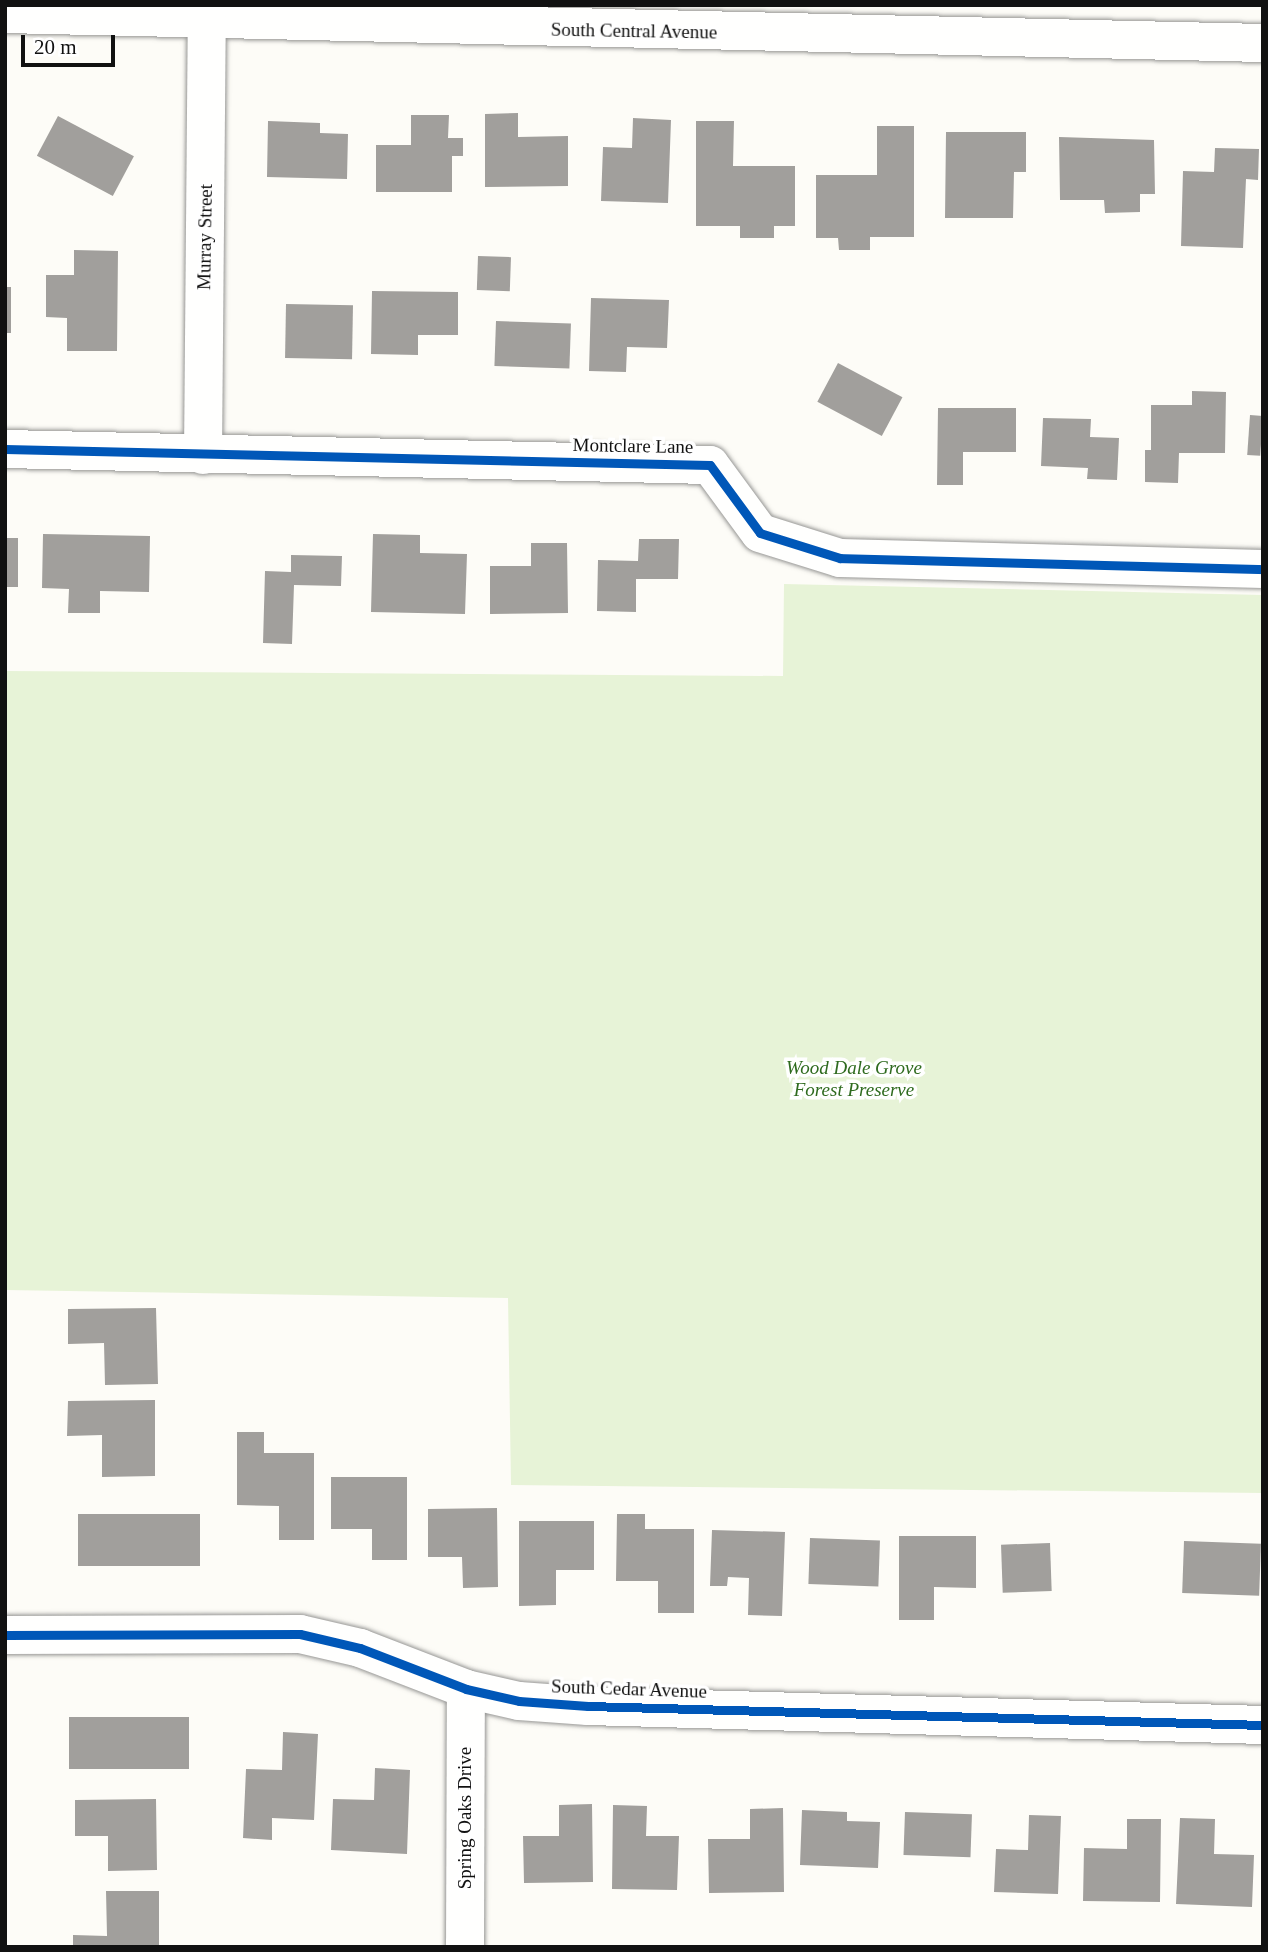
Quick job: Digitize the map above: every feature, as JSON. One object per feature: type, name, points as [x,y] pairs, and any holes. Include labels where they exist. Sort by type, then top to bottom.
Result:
[{"type":"street","name":"South Central Avenue","points":[[5,14],[117,11],[207,20],[839,20],[1263,43]]},
{"type":"street","name":"Murray Street","points":[[203,455],[207,20]]},
{"type":"street","name":"Montclare Lane","points":[[5,449],[710,465],[760,533],[840,558],[1263,569]]},
{"type":"street","name":"South Cedar Avenue","points":[[5,1635],[300,1634],[360,1648],[466,1689],[519,1701],[588,1706],[1263,1724]]},
{"type":"street","name":"Spring Oaks Drive","points":[[465,1947],[466,1689]]},
{"type":"green space","name":"Wood Dale Grove Forest Preserve","points":[[784,584],[1263,595],[1263,1493],[511,1485],[508,1298],[5,1290],[5,671],[783,676]]},
{"type":"building","points":[[518,113],[518,137],[568,136],[568,186],[485,187],[485,114]]},
{"type":"building","points":[[411,115],[449,115],[448,138],[463,138],[463,156],[452,156],[452,192],[376,192],[376,145],[411,145]]},
{"type":"building","points":[[58,116],[134,156],[113,196],[37,156]]},
{"type":"building","points":[[633,118],[671,120],[668,203],[601,201],[603,147],[632,148]]},
{"type":"building","points":[[268,121],[320,123],[320,133],[348,134],[347,179],[267,177]]},
{"type":"building","points":[[696,121],[734,121],[733,166],[795,166],[795,226],[774,226],[774,238],[740,238],[740,226],[696,226]]},
{"type":"building","points":[[877,126],[914,126],[914,237],[870,237],[870,250],[839,250],[838,238],[816,238],[816,175],[877,175]]},
{"type":"building","points":[[946,132],[1026,132],[1026,172],[1014,172],[1013,218],[945,218]]},
{"type":"building","points":[[1059,137],[1154,140],[1155,194],[1140,194],[1140,212],[1105,213],[1104,200],[1060,200]]},
{"type":"building","points":[[1215,148],[1259,149],[1258,180],[1246,179],[1243,248],[1181,246],[1183,171],[1214,172]]},
{"type":"building","points":[[74,250],[118,251],[117,351],[67,351],[67,318],[46,317],[46,275],[74,275]]},
{"type":"building","points":[[478,256],[511,257],[510,291],[477,290]]},
{"type":"building","points":[[5,287],[11,287],[11,333],[5,333]]},
{"type":"building","points":[[372,291],[458,292],[458,335],[418,335],[418,355],[371,354]]},
{"type":"building","points":[[591,298],[669,300],[667,348],[627,347],[626,372],[589,371]]},
{"type":"building","points":[[286,304],[353,305],[352,359],[285,358]]},
{"type":"building","points":[[496,321],[571,324],[569,369],[494,366]]},
{"type":"building","points":[[838,363],[902,397],[882,436],[817,402]]},
{"type":"building","points":[[1192,391],[1226,392],[1225,453],[1179,453],[1178,483],[1145,482],[1145,450],[1151,450],[1151,405],[1192,405]]},
{"type":"building","points":[[938,408],[1016,408],[1016,452],[963,452],[963,485],[937,485]]},
{"type":"building","points":[[1250,415],[1263,416],[1260,456],[1247,455]]},
{"type":"building","points":[[1043,418],[1091,419],[1090,437],[1119,438],[1117,480],[1087,479],[1088,468],[1041,466]]},
{"type":"building","points":[[43,534],[150,536],[149,592],[100,591],[100,613],[68,613],[69,589],[42,588]]},
{"type":"building","points":[[373,534],[420,535],[420,553],[467,554],[465,614],[371,612]]},
{"type":"building","points":[[5,538],[18,538],[18,587],[5,587]]},
{"type":"building","points":[[639,539],[679,539],[678,579],[636,579],[636,612],[597,611],[598,560],[638,561]]},
{"type":"building","points":[[531,543],[567,543],[568,613],[490,614],[490,566],[531,566]]},
{"type":"building","points":[[291,555],[342,556],[341,586],[294,585],[292,644],[263,643],[265,571],[291,572]]},
{"type":"building","points":[[156,1308],[158,1384],[105,1385],[104,1343],[68,1344],[68,1309]]},
{"type":"building","points":[[155,1400],[155,1476],[102,1477],[102,1435],[67,1436],[68,1401]]},
{"type":"building","points":[[237,1432],[264,1432],[264,1453],[314,1453],[314,1540],[279,1540],[279,1506],[237,1505]]},
{"type":"building","points":[[331,1477],[407,1477],[407,1560],[372,1560],[372,1529],[331,1529]]},
{"type":"building","points":[[497,1508],[498,1587],[463,1588],[462,1557],[428,1557],[428,1509]]},
{"type":"building","points":[[78,1514],[200,1514],[200,1566],[78,1566]]},
{"type":"building","points":[[617,1514],[645,1514],[645,1529],[694,1529],[694,1613],[658,1613],[658,1581],[616,1581]]},
{"type":"building","points":[[519,1521],[594,1521],[594,1570],[556,1570],[556,1605],[519,1606]]},
{"type":"building","points":[[712,1530],[785,1532],[782,1616],[748,1615],[749,1578],[728,1577],[727,1586],[710,1586]]},
{"type":"building","points":[[899,1536],[976,1536],[976,1588],[934,1587],[934,1620],[899,1620]]},
{"type":"building","points":[[810,1538],[880,1540],[878,1586],[808,1584]]},
{"type":"building","points":[[1184,1541],[1261,1544],[1259,1596],[1182,1593]]},
{"type":"building","points":[[1050,1543],[1052,1591],[1003,1593],[1001,1545]]},
{"type":"building","points":[[69,1717],[189,1717],[189,1769],[69,1769]]},
{"type":"building","points":[[283,1732],[318,1734],[314,1820],[272,1818],[272,1840],[243,1838],[246,1769],[282,1770]]},
{"type":"building","points":[[375,1768],[410,1770],[407,1854],[331,1850],[333,1799],[374,1800]]},
{"type":"building","points":[[156,1799],[157,1870],[108,1871],[108,1836],[75,1836],[75,1800]]},
{"type":"building","points":[[592,1804],[593,1882],[524,1883],[523,1836],[559,1836],[559,1805]]},
{"type":"building","points":[[613,1805],[647,1806],[646,1836],[679,1836],[677,1890],[612,1889]]},
{"type":"building","points":[[783,1808],[784,1892],[709,1893],[708,1839],[750,1839],[750,1809]]},
{"type":"building","points":[[802,1810],[847,1812],[847,1821],[880,1822],[878,1868],[800,1865]]},
{"type":"building","points":[[905,1812],[972,1814],[970,1857],[903,1855]]},
{"type":"building","points":[[1029,1815],[1061,1816],[1058,1894],[994,1892],[996,1849],[1028,1850]]},
{"type":"building","points":[[1180,1818],[1215,1819],[1214,1854],[1254,1855],[1252,1907],[1176,1904]]},
{"type":"building","points":[[1127,1819],[1161,1819],[1160,1902],[1083,1901],[1084,1848],[1127,1849]]},
{"type":"building","points":[[106,1891],[159,1891],[159,1947],[73,1947],[73,1935],[107,1936]]},
{"type":"cycle path","points":[[5,449],[710,465],[760,533],[840,558],[1263,569]]},
{"type":"cycle path","points":[[5,1635],[300,1634],[360,1648],[466,1689],[519,1701],[588,1706],[1263,1725]]}]
